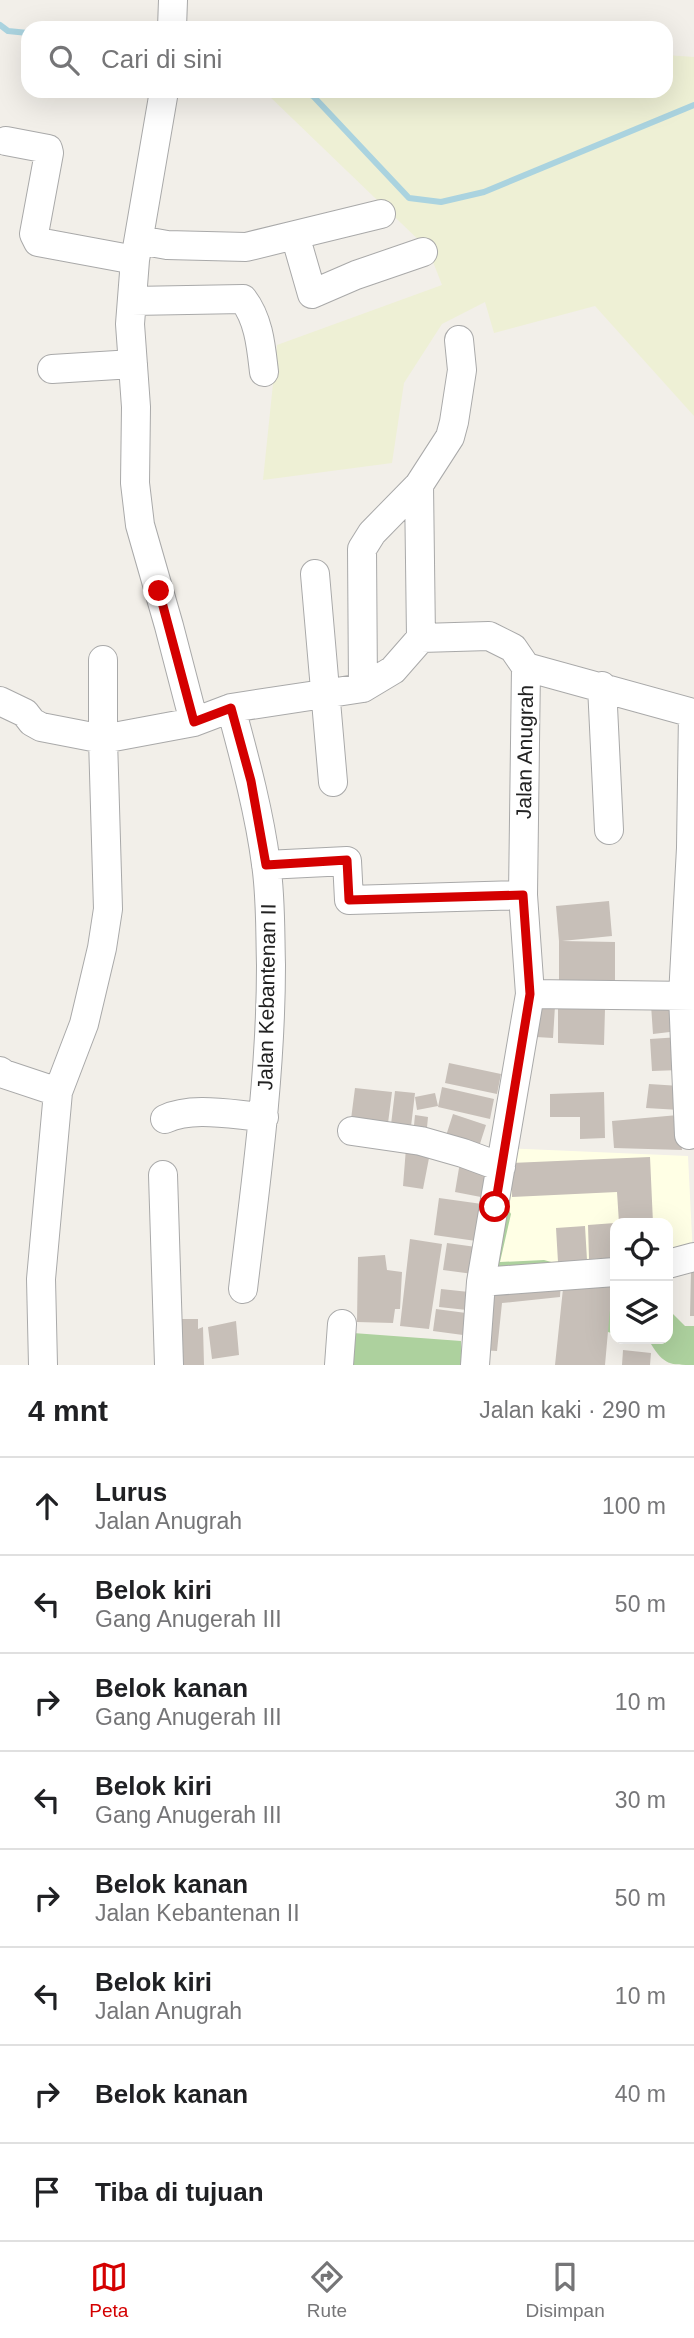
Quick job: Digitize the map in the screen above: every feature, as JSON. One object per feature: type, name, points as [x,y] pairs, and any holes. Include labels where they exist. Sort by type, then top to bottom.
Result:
[{"type":"street","points":[[163,98],[137,250],[130,324],[135,407],[135,482],[140,525],[194,722]]},
{"type":"street","points":[[6,141],[48,149],[34,234],[43,244],[137,250],[167,245],[246,247],[381,214]]},
{"type":"street","points":[[295,235],[301,299],[356,275],[422,252]]},
{"type":"street","points":[[132,301],[243,299],[257,327],[264,372]]},
{"type":"street","points":[[363,688],[362,549],[372,533],[419,485],[444,447],[454,422],[462,370],[459,340]]},
{"type":"street","points":[[52,369],[133,364]]},
{"type":"street","points":[[0,701],[25,713],[32,722],[41,727],[103,740],[194,722],[231,708],[363,688],[394,670],[421,638],[419,485]]},
{"type":"street","points":[[315,574],[333,782]]},
{"type":"street","name":"Jalan Anugrah","points":[[421,638],[489,636],[513,649],[526,667],[523,895],[530,994],[481,1282],[475,1365]]},
{"type":"street","points":[[43,1365],[41,1279],[58,1092],[84,1024],[108,909],[103,660]]},
{"type":"street","points":[[526,667],[693,711],[693,848],[688,996],[689,1135]]},
{"type":"street","points":[[602,686],[609,830]]},
{"type":"street","name":"Jalan Kebantenan II","points":[[231,708],[251,781],[266,865],[271,934],[271,1029],[264,1117],[243,1290]]},
{"type":"street","points":[[266,865],[347,860],[349,900],[523,895]]},
{"type":"street","points":[[530,994],[688,996]]},
{"type":"street","points":[[0,1071],[58,1092]]},
{"type":"street","points":[[165,1119],[192,1112],[264,1117]]},
{"type":"street","points":[[352,1131],[421,1141],[501,1167]]},
{"type":"street","points":[[163,1175],[169,1365]]},
{"type":"street","points":[[673,1263],[694,1257]]},
{"type":"street","points":[[481,1282],[610,1272]]},
{"type":"street","points":[[339,1365],[342,1324]]},
{"type":"shaded area","points":[[673,56],[694,57],[694,416],[595,306],[494,333],[485,302],[442,324],[404,383],[392,463],[263,480],[277,345],[442,285],[428,249],[271,98],[673,98]]},
{"type":"shaded area","points":[[504,1148],[688,1156],[693,1257],[673,1263],[673,1218],[610,1218],[610,1272],[481,1282]]},
{"type":"green space","points":[[495,1207],[508,1209],[511,1214],[500,1262],[544,1260],[555,1263],[481,1282]]},
{"type":"green space","points":[[610,1308],[610,1333],[608,1332]]},
{"type":"green space","points":[[673,1314],[685,1326],[694,1326],[694,1365],[679,1365],[660,1356],[651,1344],[673,1344]]},
{"type":"green space","points":[[353,1333],[461,1341],[462,1365],[351,1365]]},
{"type":"building","points":[[609,901],[612,936],[562,941],[615,942],[615,986],[559,985],[556,906]]},
{"type":"building","points":[[538,1005],[555,1006],[553,1038],[536,1037]]},
{"type":"building","points":[[651,1005],[678,1005],[678,1031],[653,1034]]},
{"type":"building","points":[[558,1009],[605,1009],[604,1045],[558,1043]]},
{"type":"building","points":[[680,1037],[680,1070],[652,1071],[650,1039]]},
{"type":"building","points":[[449,1063],[501,1074],[497,1094],[445,1083]]},
{"type":"building","points":[[649,1084],[680,1086],[680,1110],[646,1108]]},
{"type":"building","points":[[442,1087],[494,1099],[490,1119],[438,1107]]},
{"type":"building","points":[[355,1088],[392,1092],[387,1131],[350,1127]]},
{"type":"building","points":[[395,1091],[415,1093],[410,1135],[390,1133]]},
{"type":"building","points":[[604,1092],[605,1138],[580,1139],[580,1117],[550,1117],[550,1094]]},
{"type":"building","points":[[435,1093],[438,1106],[417,1110],[415,1097]]},
{"type":"building","points":[[453,1114],[486,1125],[477,1153],[444,1142]]},
{"type":"building","points":[[415,1115],[428,1117],[426,1138],[413,1136]]},
{"type":"building","points":[[678,1115],[682,1150],[614,1148],[612,1121]]},
{"type":"building","points":[[406,1148],[430,1153],[423,1189],[403,1186]]},
{"type":"building","points":[[650,1157],[653,1218],[619,1218],[617,1192],[512,1197],[511,1163]]},
{"type":"building","points":[[460,1162],[492,1170],[486,1198],[455,1192]]},
{"type":"building","points":[[439,1198],[482,1204],[476,1241],[434,1235]]},
{"type":"building","points":[[610,1223],[610,1258],[589,1259],[588,1225]]},
{"type":"building","points":[[585,1226],[587,1260],[558,1262],[556,1228]]},
{"type":"building","points":[[410,1239],[442,1244],[429,1329],[400,1326]]},
{"type":"building","points":[[447,1243],[476,1247],[473,1274],[443,1270]]},
{"type":"building","points":[[385,1255],[387,1270],[402,1272],[400,1309],[395,1309],[393,1323],[357,1322],[358,1257]]},
{"type":"building","points":[[691,1270],[694,1270],[694,1316],[690,1316]]},
{"type":"building","points":[[610,1275],[605,1365],[555,1365],[564,1279]]},
{"type":"building","points":[[561,1280],[560,1297],[502,1303],[497,1351],[480,1350],[487,1288]]},
{"type":"building","points":[[441,1289],[469,1292],[467,1310],[439,1307]]},
{"type":"building","points":[[436,1309],[466,1313],[463,1335],[433,1331]]},
{"type":"building","points":[[182,1319],[198,1319],[198,1329],[203,1327],[204,1365],[175,1365]]},
{"type":"building","points":[[236,1321],[239,1355],[212,1359],[208,1327]]},
{"type":"building","points":[[623,1350],[651,1353],[650,1365],[622,1365]]},
{"type":"waterway","points":[[0,25],[8,31],[21,32]]},
{"type":"waterway","points":[[315,98],[409,198],[441,202],[484,192],[694,105]]},
{"type":"route","points":[[159,591],[194,722],[231,708],[251,781],[266,865],[347,860],[349,900],[523,895],[530,994],[495,1207]]}]
